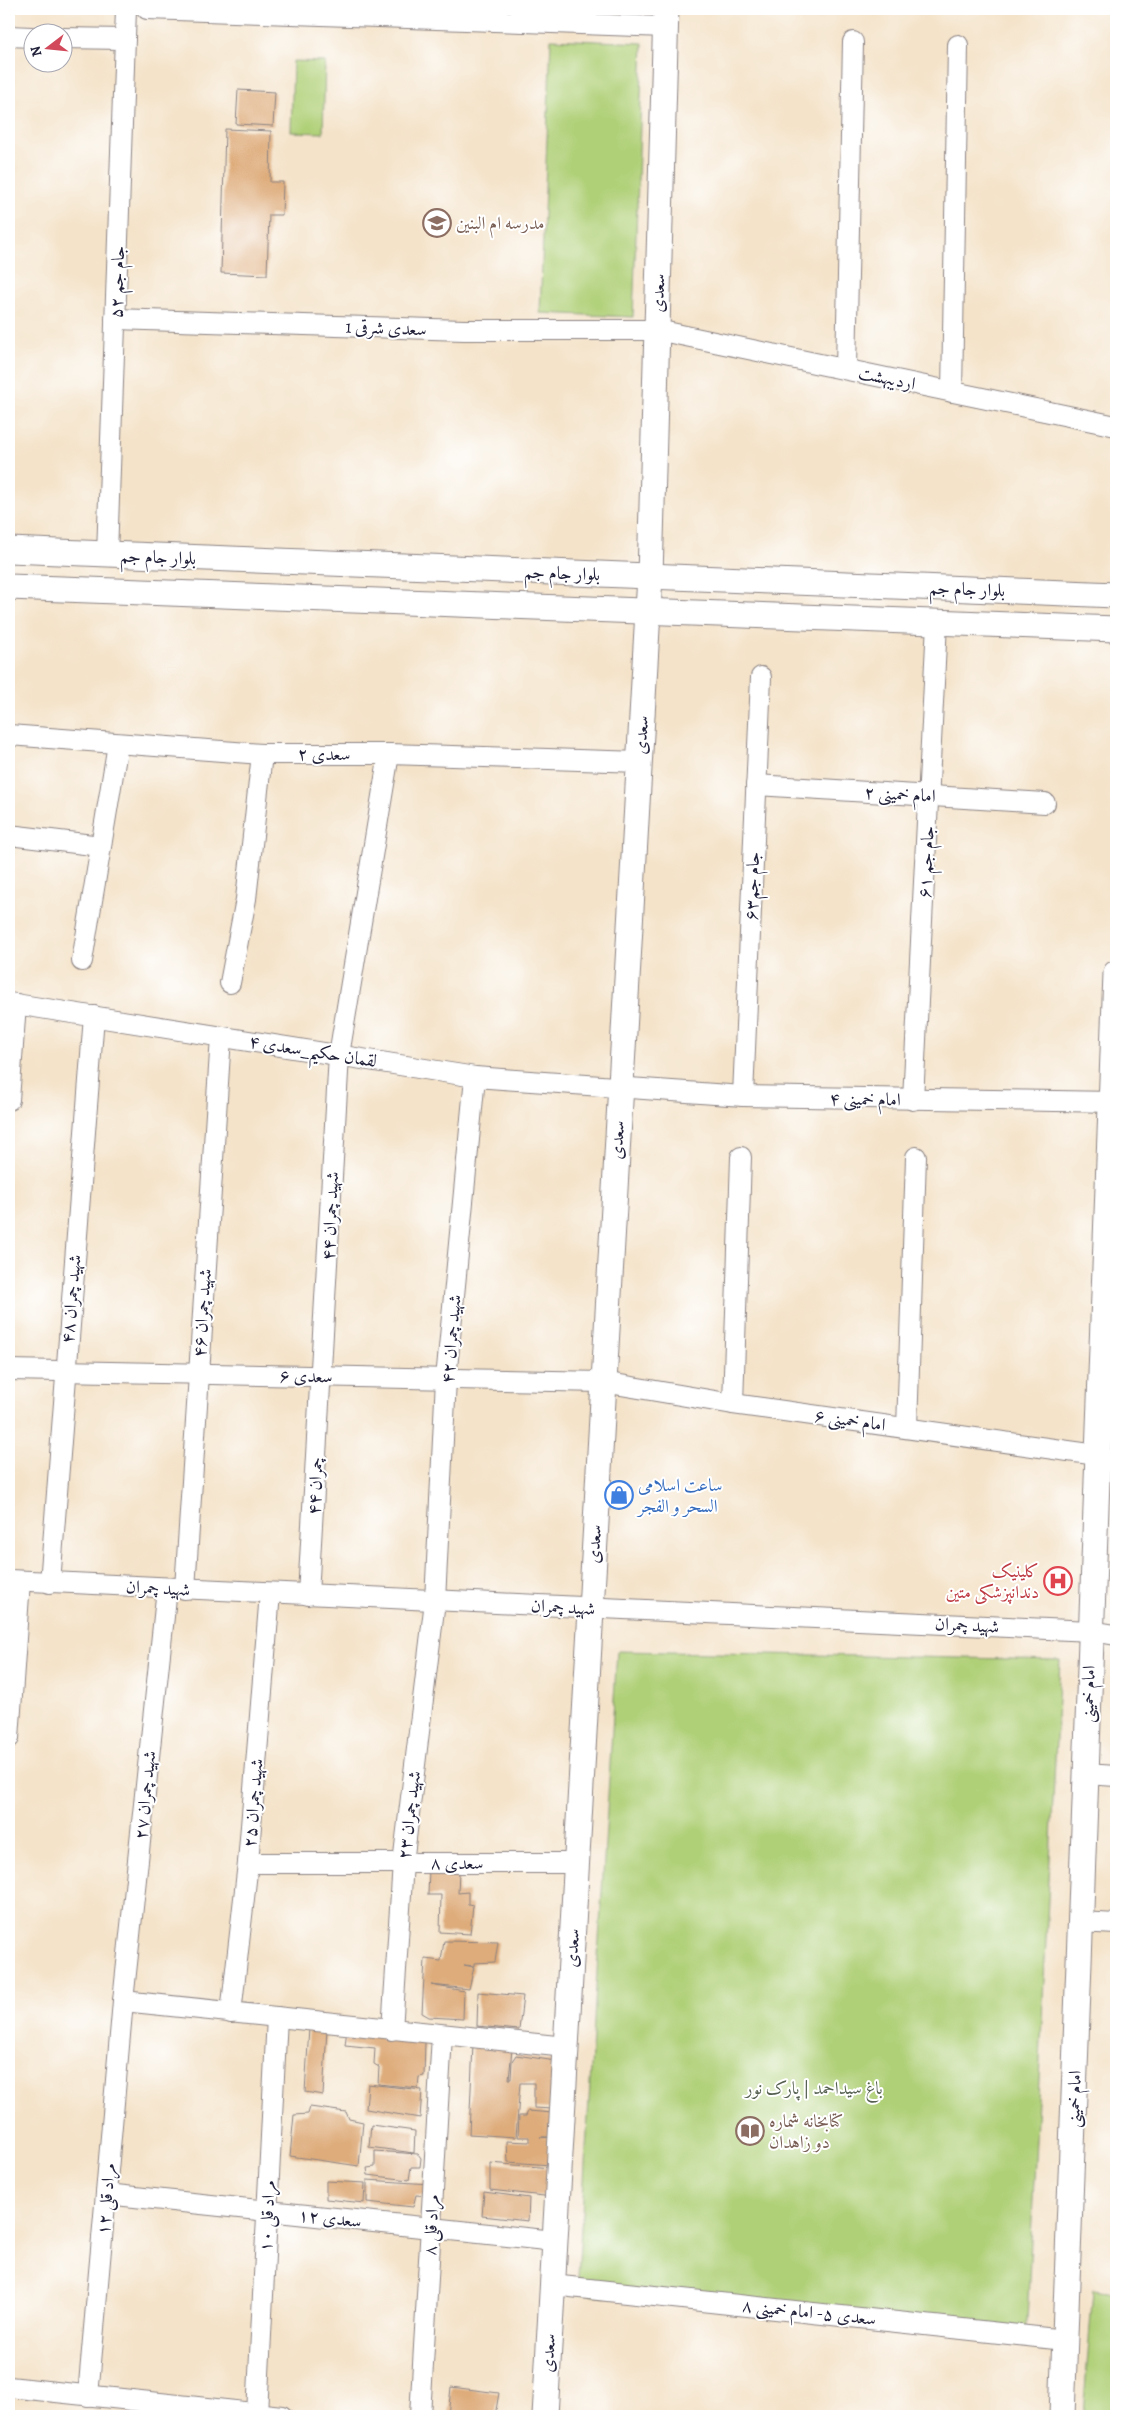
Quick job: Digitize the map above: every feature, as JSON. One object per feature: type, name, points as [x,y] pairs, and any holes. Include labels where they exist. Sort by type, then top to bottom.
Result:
[{"type":"main road","name":"سعدی","points":[[545,2416],[650,576],[666,18]]},
{"type":"main road","name":"بلوار جام جم","points":[[9,550],[1116,595]]},
{"type":"main road","name":"بلوار جام جم","points":[[9,586],[1116,629]]},
{"type":"main road","name":"امام خمینی","points":[[1062,2416],[1090,1631],[1098,1455],[1109,1337],[1116,973]]},
{"type":"street","name":"جام جم ۵۲","points":[[107,555],[126,9]]},
{"type":"street","points":[[147,9],[666,18]]},
{"type":"street","points":[[9,36],[22,37]]},
{"type":"street","points":[[72,38],[125,40]]},
{"type":"street","points":[[846,369],[853,42]]},
{"type":"street","points":[[952,392],[958,45]]},
{"type":"street","name":"سعدی شرقی 1","points":[[115,319],[464,330],[657,330]]},
{"type":"street","name":"اردیبهشت","points":[[657,330],[1116,426]]},
{"type":"street","name":"جام جم ۶۱","points":[[913,1100],[930,796],[937,623]]},
{"type":"street","name":"جام جم۶۳","points":[[743,1096],[761,677]]},
{"type":"street","name":"سعدی ۲","points":[[9,735],[262,754],[389,754],[640,762]]},
{"type":"street","points":[[82,961],[118,744]]},
{"type":"street","points":[[230,983],[246,899],[262,754]]},
{"type":"street","name":"شهید چمران ۴۴","points":[[321,1376],[339,1056],[389,754]]},
{"type":"street","name":"امام خمینی ۲","points":[[756,785],[1045,803]]},
{"type":"street","points":[[9,835],[101,846]]},
{"type":"street","points":[[9,1100],[12,1004]]},
{"type":"street","name":"لقمان حکیم_سعدی ۴","points":[[12,1004],[475,1077],[620,1088]]},
{"type":"street","name":"شهید چمران ۴۸","points":[[50,1583],[94,1016]]},
{"type":"street","name":"شهید چمران ۴۶","points":[[176,1589],[198,1374],[221,1037]]},
{"type":"street","name":"شهید چمران ۴۲","points":[[435,1601],[446,1379],[475,1077]]},
{"type":"street","name":"امام خمینی ۴","points":[[620,1088],[743,1096],[1113,1102]]},
{"type":"street","points":[[732,1404],[741,1157]]},
{"type":"street","points":[[906,1428],[916,1158]]},
{"type":"street","name":"سعدی ۶","points":[[9,1370],[603,1382]]},
{"type":"street","name":"چمران ۴۴","points":[[308,1595],[321,1376]]},
{"type":"street","name":"امام خمینی ۶","points":[[603,1382],[732,1404],[1098,1455]]},
{"type":"street","points":[[9,1738],[15,1580]]},
{"type":"street","name":"شهید چمران","points":[[15,1580],[1090,1631],[1116,1635]]},
{"type":"street","name":"شهید چمران ۲۷","points":[[123,2002],[176,1589]]},
{"type":"street","name":"شهید چمران ۲۵","points":[[231,2012],[248,1863],[270,1593]]},
{"type":"street","name":"شهید چمران ۲۳","points":[[392,2030],[403,1863],[435,1601]]},
{"type":"street","points":[[1086,1774],[1116,1776]]},
{"type":"street","name":"سعدی ۸","points":[[248,1863],[577,1864]]},
{"type":"street","points":[[1080,1922],[1116,1924]]},
{"type":"street","points":[[123,2002],[566,2048]]},
{"type":"street","name":"مراد قلی ۱۲","points":[[88,2396],[123,2002]]},
{"type":"street","name":"مراد قلی ۱۰","points":[[257,2414],[277,2017]]},
{"type":"street","name":"مراد قلی ۸","points":[[420,2416],[442,2035]]},
{"type":"street","name":"سعدی ۱۲","points":[[106,2194],[555,2241]]},
{"type":"street","name":"سعدی ۵- امام خمینی ۸","points":[[552,2285],[1065,2340]]},
{"type":"street","points":[[9,2387],[88,2396],[135,2408],[282,2416]]},
{"type":"green space","points":[[551,39],[643,43],[633,317],[540,313]]},
{"type":"green space","points":[[293,61],[325,62],[323,133],[291,132]]},
{"type":"green space","name":"باغ سیداحمد | پارک نور","points":[[617,1651],[1060,1660],[1026,2340],[577,2293]]},
{"type":"green space","points":[[1093,2289],[1116,2292],[1116,2416],[1083,2416]]},
{"type":"building","points":[[238,90],[275,92],[273,126],[236,124]]},
{"type":"building","points":[[225,129],[271,131],[270,182],[283,182],[282,215],[269,215],[267,275],[221,273]]},
{"type":"building","points":[[429,1869],[459,1871],[458,1893],[468,1892],[468,1904],[473,1905],[470,1934],[440,1932],[441,1895],[428,1895]]},
{"type":"building","points":[[444,1941],[498,1942],[495,1962],[474,1963],[474,1966],[464,1965],[474,1967],[469,1989],[431,1985],[464,1991],[463,2019],[429,2017],[422,2013],[425,1959],[441,1961]]},
{"type":"building","points":[[478,1992],[523,1996],[519,2030],[477,2026]]},
{"type":"building","points":[[309,2028],[327,2029],[323,2095],[305,2092]]},
{"type":"building","points":[[347,2030],[425,2042],[424,2076],[419,2077],[418,2088],[378,2084],[379,2067],[374,2064],[375,2048],[345,2045]]},
{"type":"building","points":[[473,2044],[512,2049],[509,2079],[511,2079],[512,2061],[516,2055],[556,2061],[553,2109],[534,2108],[534,2083],[520,2083],[516,2137],[469,2134]]},
{"type":"building","points":[[368,2084],[422,2090],[420,2118],[366,2109]]},
{"type":"building","points":[[310,2107],[346,2112],[349,2119],[363,2122],[359,2166],[290,2156],[294,2115],[308,2114]]},
{"type":"building","points":[[528,2111],[553,2113],[551,2137],[540,2137],[552,2138],[551,2165],[508,2162],[507,2141],[529,2142],[529,2137],[518,2137],[519,2116],[526,2116]]},
{"type":"building","points":[[371,2125],[415,2131],[414,2153],[369,2147]]},
{"type":"building","points":[[375,2151],[418,2154],[421,2158],[420,2167],[411,2167],[409,2180],[368,2175],[367,2168],[375,2167]]},
{"type":"building","points":[[490,2163],[552,2168],[553,2197],[490,2190]]},
{"type":"building","points":[[367,2180],[430,2184],[429,2196],[416,2195],[413,2207],[367,2202]]},
{"type":"building","points":[[326,2181],[365,2183],[364,2203],[326,2199]]},
{"type":"building","points":[[484,2192],[529,2198],[528,2221],[482,2216]]},
{"type":"building","points":[[451,2387],[499,2393],[495,2416],[448,2416]]},
{"type":"place","name":"مدرسه ام البنین","points":[[437,223]]},
{"type":"place","name":"ساعت اسلامی السحر و الفجر","points":[[619,1495]]},
{"type":"place","name":"کلینیک دندانپزشکی متین","points":[[1058,1581]]},
{"type":"place","name":"کتابخانه شماره دو زاهدان","points":[[750,2131]]}]
